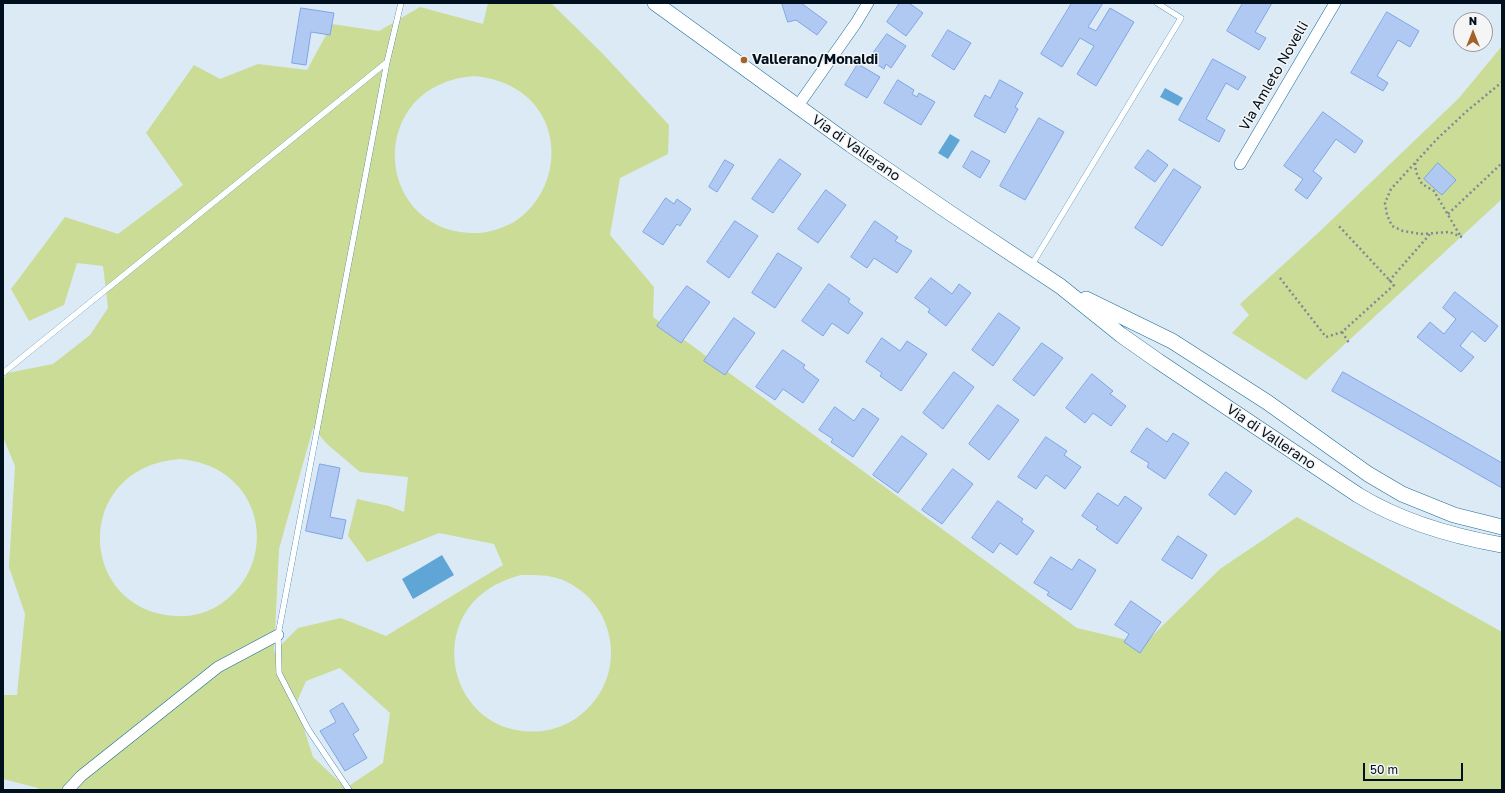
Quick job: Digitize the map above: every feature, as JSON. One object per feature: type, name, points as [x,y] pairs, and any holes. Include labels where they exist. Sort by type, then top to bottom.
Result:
[{"type":"street","name":"Via di Vallerano","points":[[655,3],[797,107],[950,213],[1060,286],[1121,335],[1158,361],[1376,506],[1401,518],[1440,531],[1502,545]]},
{"type":"street","points":[[797,107],[856,23],[868,3]]},
{"type":"street","name":"Via Amleto Novelli","points":[[1240,164],[1335,3]]},
{"type":"street","name":"Via di Vallerano","points":[[1060,286],[1172,341],[1267,402],[1362,470],[1402,494],[1454,515],[1502,527]]},
{"type":"street","points":[[68,790],[81,776],[218,668],[278,635]]},
{"type":"lane","points":[[349,790],[308,729],[279,673],[278,635],[387,62],[401,3]]},
{"type":"lane","points":[[1031,266],[1181,18],[1157,3]]},
{"type":"lane","points":[[3,373],[387,62]]},
{"type":"path","points":[[1415,162],[1416,172],[1422,184],[1434,191],[1462,237],[1449,232],[1422,234],[1403,231],[1392,226],[1387,215],[1385,203],[1391,189],[1415,162],[1467,111],[1502,82]]},
{"type":"path","points":[[1448,214],[1502,163]]},
{"type":"path","points":[[1280,278],[1326,337],[1342,332],[1394,285],[1337,224]]},
{"type":"path","points":[[1389,281],[1430,234]]},
{"type":"path","points":[[1342,332],[1349,342]]},
{"type":"green space","points":[[488,3],[551,3],[603,54],[669,125],[668,154],[620,178],[610,235],[654,287],[653,317],[1077,628],[1144,644],[1220,569],[1297,517],[1502,632],[1502,790],[39,790],[38,788],[3,779],[3,695],[17,695],[25,614],[9,567],[15,466],[3,437],[3,380],[7,373],[53,364],[90,335],[108,308],[103,266],[77,263],[64,305],[29,321],[11,289],[65,217],[118,234],[183,185],[146,133],[194,65],[220,79],[258,64],[307,70],[332,24],[379,31],[420,7],[483,24]],"holes":[[[474,76],[499,81],[522,93],[536,107],[546,123],[551,141],[551,159],[548,177],[540,194],[529,209],[514,222],[504,227],[482,233],[471,233],[438,225],[415,208],[400,184],[395,156],[399,128],[414,103],[439,85]],[[313,428],[327,444],[360,472],[408,477],[404,512],[389,506],[357,499],[348,536],[367,562],[439,533],[494,544],[503,565],[386,636],[341,618],[298,628],[274,652],[279,549]],[[180,459],[205,464],[227,476],[241,490],[251,506],[256,524],[257,542],[253,560],[246,577],[234,593],[219,605],[204,612],[182,616],[176,616],[143,608],[120,590],[105,566],[100,539],[105,511],[119,486],[144,468]],[[521,575],[555,577],[579,589],[594,603],[604,620],[610,639],[611,658],[607,678],[598,696],[584,712],[575,719],[560,727],[543,731],[510,729],[483,715],[465,693],[456,667],[456,639],[466,612],[487,590]],[[340,668],[390,713],[383,763],[346,788],[313,757],[296,704],[306,681]]]},
{"type":"green space","points":[[1502,46],[1502,199],[1306,380],[1232,333],[1249,315],[1240,304],[1318,233],[1459,98]]},
{"type":"water","points":[[1165,88],[1183,98],[1178,106],[1160,97]]},
{"type":"water","points":[[950,134],[960,140],[948,159],[938,153]]},
{"type":"water","points":[[442,555],[454,575],[413,599],[402,579]]},
{"type":"building","points":[[782,3],[801,3],[827,22],[817,35],[796,20],[788,22]]},
{"type":"building","points":[[900,3],[909,3],[923,13],[906,36],[887,22]]},
{"type":"building","points":[[1072,3],[1103,3],[1088,27],[1096,31],[1110,8],[1134,22],[1096,86],[1077,74],[1094,46],[1080,38],[1062,67],[1041,54]]},
{"type":"building","points":[[1243,3],[1272,3],[1255,32],[1266,38],[1259,50],[1227,31]]},
{"type":"building","points":[[301,8],[334,13],[330,35],[311,32],[306,65],[292,63]]},
{"type":"building","points":[[1387,12],[1419,31],[1410,47],[1398,40],[1377,76],[1388,83],[1383,91],[1351,73]]},
{"type":"building","points":[[948,30],[971,43],[954,70],[932,56]]},
{"type":"building","points":[[887,34],[906,46],[891,68],[886,64],[884,69],[869,59]]},
{"type":"building","points":[[1213,59],[1246,77],[1238,90],[1226,83],[1206,119],[1225,130],[1219,142],[1179,120]]},
{"type":"building","points":[[858,64],[880,77],[867,98],[845,85]]},
{"type":"building","points":[[898,80],[914,90],[912,94],[917,97],[919,93],[935,102],[921,125],[884,103]]},
{"type":"building","points":[[1000,80],[1023,93],[1015,107],[1018,109],[1005,133],[974,116],[985,95],[990,98]]},
{"type":"building","points":[[1323,112],[1363,141],[1355,153],[1336,139],[1313,171],[1322,178],[1307,199],[1295,190],[1303,179],[1284,166]]},
{"type":"building","points":[[1039,118],[1064,132],[1025,200],[1000,186]]},
{"type":"building","points":[[1148,150],[1168,165],[1155,182],[1135,168]]},
{"type":"building","points":[[972,151],[990,161],[980,178],[963,167]]},
{"type":"building","points":[[780,159],[801,174],[773,213],[752,199]]},
{"type":"building","points":[[725,160],[734,165],[717,192],[709,187]]},
{"type":"building","points":[[1438,163],[1456,180],[1442,195],[1424,179]]},
{"type":"building","points":[[1174,169],[1201,187],[1162,246],[1135,228]]},
{"type":"building","points":[[826,190],[846,205],[818,243],[798,229]]},
{"type":"building","points":[[666,198],[674,204],[677,199],[691,209],[680,226],[677,224],[663,245],[643,232]]},
{"type":"building","points":[[735,221],[758,236],[729,278],[707,262]]},
{"type":"building","points":[[875,221],[898,237],[895,241],[912,251],[897,273],[874,258],[867,268],[851,257]]},
{"type":"building","points":[[778,253],[802,268],[775,308],[752,293]]},
{"type":"building","points":[[931,278],[952,294],[959,284],[971,293],[946,326],[928,312],[930,309],[915,298]]},
{"type":"building","points":[[829,284],[850,299],[848,302],[863,313],[848,334],[832,323],[823,336],[802,321]]},
{"type":"building","points":[[687,286],[710,302],[681,343],[657,326]]},
{"type":"building","points":[[1455,292],[1498,326],[1485,342],[1472,331],[1460,346],[1474,357],[1461,372],[1417,337],[1430,322],[1444,334],[1456,319],[1443,308]]},
{"type":"building","points":[[999,313],[1020,328],[993,366],[972,350]]},
{"type":"building","points":[[734,318],[755,333],[725,375],[704,361]]},
{"type":"building","points":[[882,338],[900,351],[907,341],[927,354],[901,391],[880,376],[882,373],[866,362]]},
{"type":"building","points":[[1042,343],[1063,358],[1034,396],[1013,380]]},
{"type":"building","points":[[783,350],[805,365],[803,368],[819,380],[803,403],[783,389],[775,400],[756,387]]},
{"type":"building","points":[[954,372],[974,387],[943,429],[923,413]]},
{"type":"building","points":[[1343,372],[1502,463],[1502,488],[1332,391]]},
{"type":"building","points":[[1092,374],[1113,391],[1110,394],[1126,406],[1111,426],[1093,413],[1085,423],[1066,408]]},
{"type":"building","points":[[998,405],[1019,420],[989,460],[969,444]]},
{"type":"building","points":[[835,407],[854,421],[863,408],[879,419],[853,457],[831,442],[833,439],[819,430]]},
{"type":"building","points":[[1147,428],[1167,442],[1173,433],[1189,443],[1165,479],[1147,467],[1149,463],[1131,452]]},
{"type":"building","points":[[902,436],[927,454],[898,493],[873,475]]},
{"type":"building","points":[[1046,437],[1067,451],[1064,455],[1081,467],[1065,489],[1046,475],[1036,489],[1018,477]]},
{"type":"building","points":[[320,464],[340,468],[330,517],[346,520],[342,539],[306,531]]},
{"type":"building","points":[[953,469],[973,484],[942,524],[922,510]]},
{"type":"building","points":[[1226,472],[1252,491],[1235,515],[1209,495]]},
{"type":"building","points":[[1098,493],[1118,506],[1125,496],[1142,508],[1117,544],[1096,529],[1098,527],[1082,516]]},
{"type":"building","points":[[998,501],[1023,519],[1021,522],[1034,531],[1017,555],[1000,543],[993,553],[972,538]]},
{"type":"building","points":[[1178,536],[1207,555],[1192,579],[1162,560]]},
{"type":"building","points":[[1051,557],[1072,570],[1079,559],[1096,570],[1071,610],[1047,595],[1049,592],[1034,583]]},
{"type":"building","points":[[1131,601],[1161,622],[1140,653],[1124,642],[1129,634],[1115,625]]},
{"type":"building","points":[[343,703],[359,730],[353,734],[367,758],[345,771],[320,731],[336,722],[330,711]]},
{"type":"place","name":"Vallerano/Monaldi","points":[[744,60]]}]
